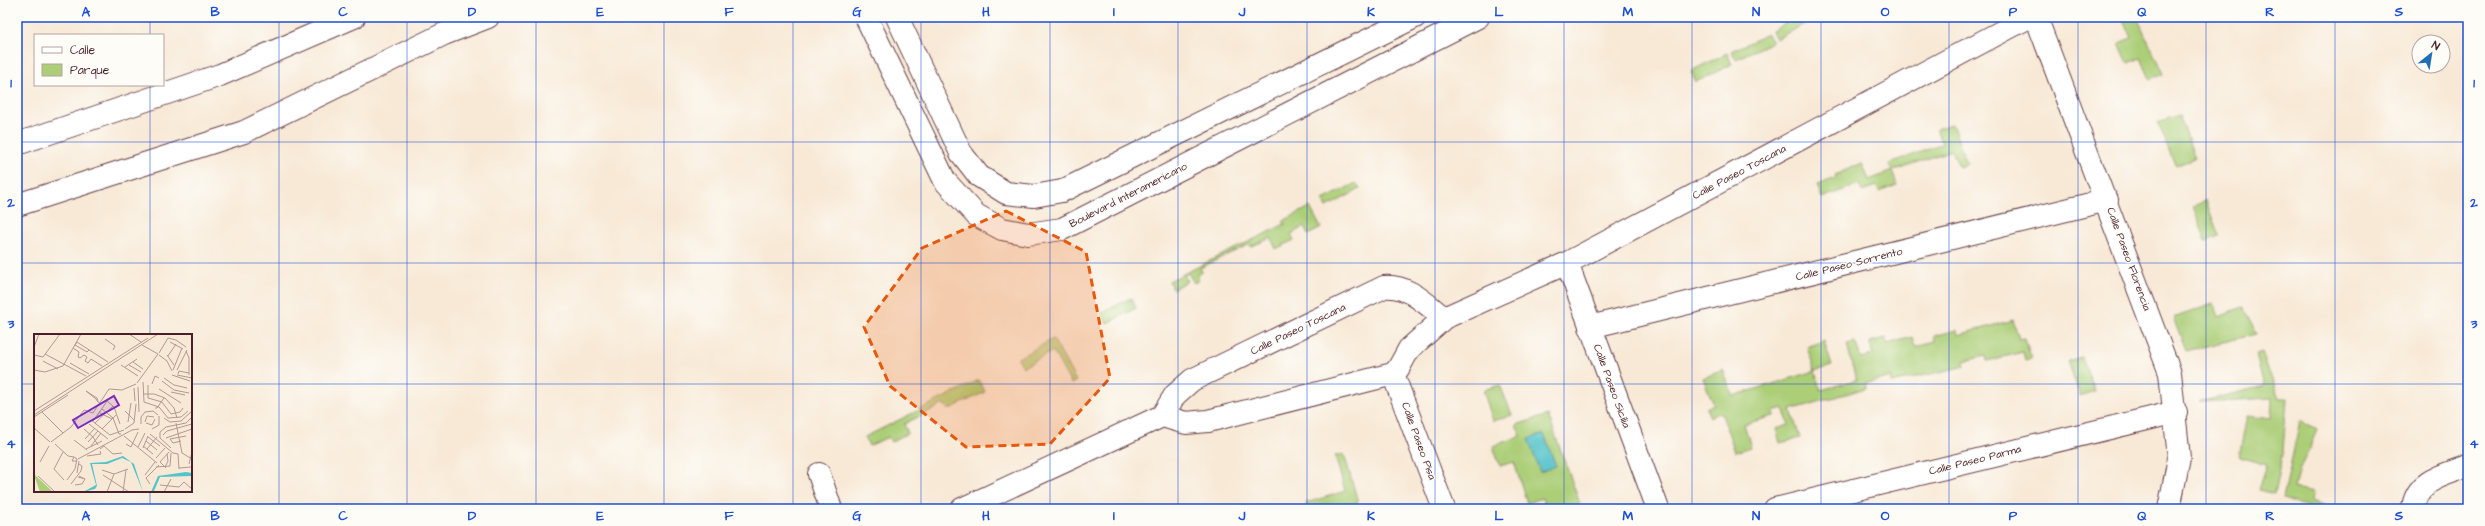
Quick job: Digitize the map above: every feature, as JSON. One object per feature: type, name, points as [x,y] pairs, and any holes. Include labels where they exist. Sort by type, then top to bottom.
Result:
[{"type":"street","points":[[17,144],[220,75],[354,17]]},
{"type":"street","points":[[17,205],[244,132],[444,34],[488,17]]},
{"type":"street","name":"Boulevard Interamericano","points":[[866,17],[945,181],[976,215],[1002,229],[1028,234],[1062,229],[1478,17]]},
{"type":"street","points":[[897,17],[961,153],[979,176],[1006,193],[1034,196],[1062,191],[1415,17]]},
{"type":"street","name":"Calle Paseo Toscana","points":[[1393,374],[1398,369],[1409,349],[1444,318],[1567,263],[2029,17]]},
{"type":"street","name":"Calle Paseo Florencia","points":[[2036,17],[2107,200],[2170,373],[2176,412],[2179,458],[2169,509]]},
{"type":"street","name":"Calle Paseo Sorrento","points":[[1590,327],[2107,200]]},
{"type":"street","name":"Calle Paseo Sicilia","points":[[1567,263],[1658,509]]},
{"type":"street","name":"Calle Paseo Toscana","points":[[1162,416],[1175,395],[1192,380],[1384,287],[1395,286],[1410,291],[1444,318]]},
{"type":"street","points":[[962,509],[1162,416],[1186,423],[1208,421],[1393,374]]},
{"type":"street","name":"Calle Paseo Pisa","points":[[1393,374],[1444,509]]},
{"type":"street","name":"Calle Paseo Parma","points":[[1774,509],[2176,412]]},
{"type":"street","points":[[2413,509],[2416,494],[2422,485],[2468,466]]},
{"type":"street","points":[[819,474],[831,509]]},
{"type":"highlighted area","points":[[1006,211],[1086,252],[1110,378],[1050,444],[966,447],[890,386],[864,327],[922,248]]},
{"type":"green space","points":[[1795,17],[1817,17],[1776,39],[1772,31]]},
{"type":"green space","points":[[2122,17],[2137,17],[2163,74],[2150,79],[2141,58],[2128,63],[2119,43],[2131,38]]},
{"type":"green space","points":[[1768,34],[1772,42],[1736,59],[1731,51]]},
{"type":"green space","points":[[1727,53],[1732,64],[1696,82],[1691,71]]},
{"type":"green space","points":[[2179,115],[2195,158],[2175,166],[2158,122]]},
{"type":"green space","points":[[1952,124],[1967,164],[1959,167],[1952,150],[1892,171],[1889,164],[1942,144],[1936,129]]},
{"type":"green space","points":[[1862,163],[1869,180],[1892,171],[1897,185],[1879,192],[1876,186],[1862,191],[1859,184],[1822,198],[1817,185],[1836,178],[1835,175]]},
{"type":"green space","points":[[1356,183],[1360,189],[1327,207],[1323,200]]},
{"type":"green space","points":[[2206,201],[2219,236],[2206,241],[2193,206]]},
{"type":"green space","points":[[1310,207],[1321,228],[1308,235],[1304,227],[1291,234],[1294,240],[1276,249],[1271,238],[1250,247],[1248,245],[1200,268],[1202,272],[1197,274],[1199,280],[1194,283],[1188,273],[1184,275],[1187,281],[1173,289],[1169,281],[1285,224],[1283,221]]},
{"type":"green space","points":[[1131,298],[1136,308],[1107,323],[1101,313]]},
{"type":"green space","points":[[2213,304],[2218,316],[2243,307],[2257,334],[2186,351],[2173,318]]},
{"type":"green space","points":[[2013,320],[2019,339],[2025,338],[2031,358],[2025,360],[2023,352],[1987,361],[1986,356],[1964,361],[1965,366],[1892,383],[1891,377],[1865,384],[1866,388],[1791,410],[1800,438],[1780,443],[1776,429],[1789,425],[1783,408],[1773,411],[1774,416],[1744,424],[1751,447],[1735,452],[1721,412],[1710,417],[1706,408],[1714,405],[1703,378],[1723,370],[1733,396],[1815,371],[1821,390],[1856,380],[1847,344],[1855,342],[1861,358],[1873,355],[1869,342],[1886,338],[1887,344],[1912,337],[1915,347],[1935,342],[1934,336],[1957,330],[1958,335]]},
{"type":"green space","points":[[1053,339],[1076,381],[1071,384],[1053,351],[1023,367],[1018,358]]},
{"type":"green space","points":[[1824,341],[1832,366],[1815,371],[1807,347]]},
{"type":"green space","points":[[2262,353],[2279,398],[2287,398],[2283,450],[2274,494],[2259,490],[2267,465],[2239,457],[2247,416],[2271,419],[2272,398],[2199,402],[2264,386],[2256,355]]},
{"type":"green space","points":[[2082,357],[2094,391],[2080,396],[2068,361]]},
{"type":"green space","points":[[979,380],[985,392],[948,410],[944,404],[904,424],[908,433],[891,442],[888,437],[869,446],[865,437]]},
{"type":"green space","points":[[1500,385],[1512,415],[1493,421],[1483,390]]},
{"type":"green space","points":[[1548,415],[1580,504],[1565,509],[1546,509],[1542,498],[1527,503],[1514,462],[1500,466],[1493,446],[1521,436],[1516,425]]},
{"type":"green space","points":[[2300,421],[2317,430],[2300,469],[2295,488],[2313,492],[2311,501],[2336,509],[2313,509],[2283,499]]},
{"type":"green space","points":[[1344,454],[1358,502],[1352,504],[1353,509],[1308,509],[1306,503],[1345,491],[1335,456]]},
{"type":"water","points":[[1544,434],[1556,466],[1540,472],[1528,439]]}]
